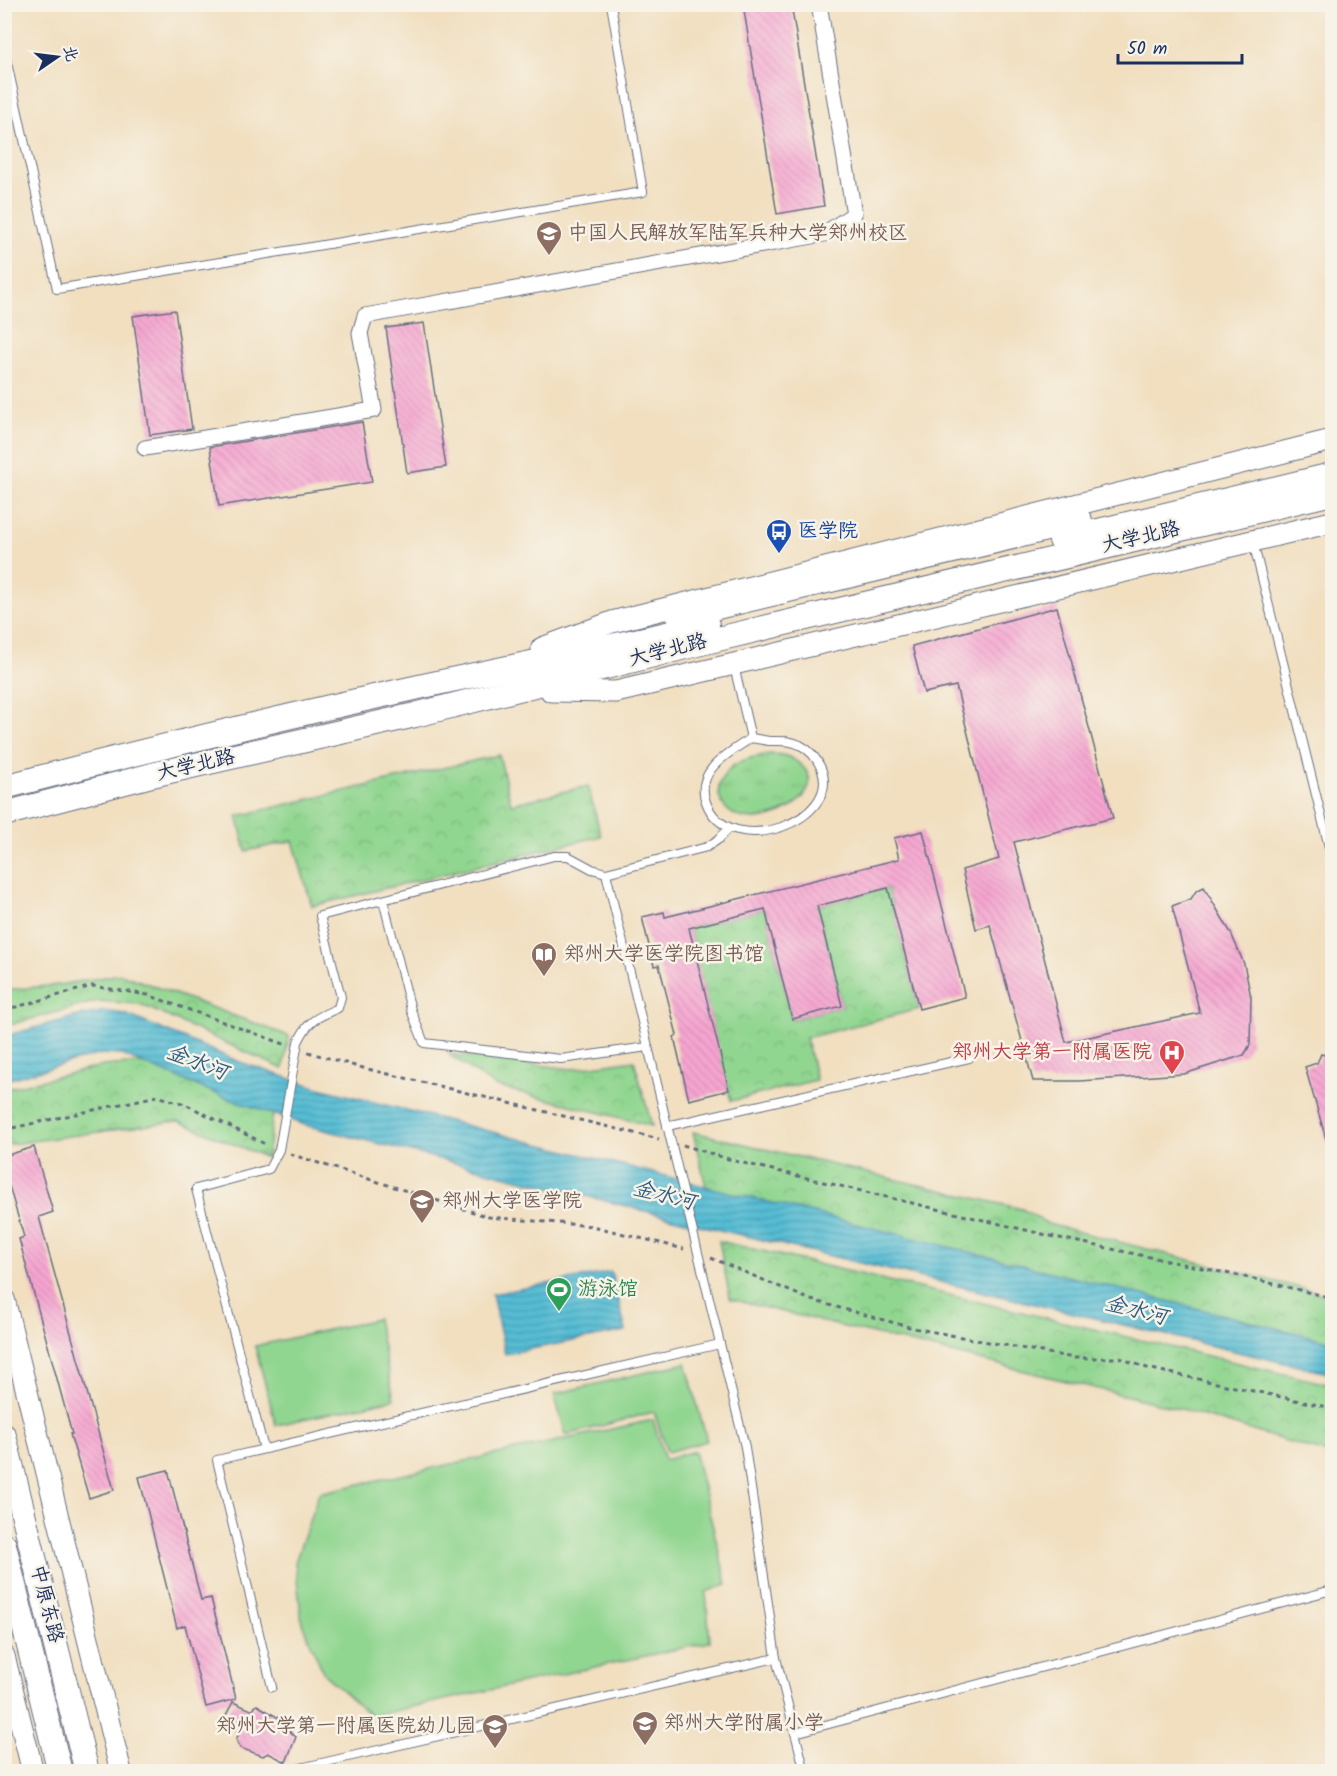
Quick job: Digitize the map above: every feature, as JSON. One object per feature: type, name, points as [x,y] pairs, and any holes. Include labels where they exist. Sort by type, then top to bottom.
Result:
[{"type":"main road","points":[[411,689],[542,648],[1332,459]]},
{"type":"main road","name":"大学北路","points":[[4,814],[153,775],[415,715],[699,635],[1332,475]]},
{"type":"main road","name":"大学北路","points":[[4,787],[146,750],[411,689],[557,659],[699,635],[1332,493]]},
{"type":"main road","points":[[415,715],[551,692],[949,599],[1332,504]]},
{"type":"main road","name":"中原东路","points":[[4,1436],[87,1772]]},
{"type":"main road","name":"中原东路","points":[[4,1545],[60,1772]]},
{"type":"street","points":[[145,448],[374,410],[360,333],[365,316],[824,234],[854,214],[819,4]]},
{"type":"street","points":[[542,648],[612,622],[1332,440]]},
{"type":"street","points":[[551,692],[616,692],[1332,522]]},
{"type":"street","points":[[4,1299],[121,1772]]},
{"type":"street","points":[[4,1656],[33,1772]]},
{"type":"lane","points":[[4,49],[57,289],[643,192],[610,4]]},
{"type":"lane","points":[[1252,541],[1332,859]]},
{"type":"lane","points":[[733,664],[751,738]]},
{"type":"lane","points":[[751,738],[768,741],[785,740],[801,745],[818,760],[823,773],[823,789],[818,800],[799,820],[764,831],[744,832],[729,828],[716,819],[708,809],[703,795],[705,781],[712,766],[724,755],[751,738]]},
{"type":"lane","points":[[264,1449],[196,1189],[269,1169],[279,1150],[296,1048],[305,1028],[338,1008],[341,997],[320,916],[554,856],[568,856],[592,869],[606,873],[707,848],[729,828]]},
{"type":"lane","points":[[606,873],[745,1447],[776,1658],[805,1772]]},
{"type":"lane","points":[[383,900],[411,1010],[424,1043],[561,1059],[648,1047]]},
{"type":"lane","points":[[667,1126],[969,1058]]},
{"type":"lane","points":[[272,1687],[217,1460],[720,1344]]},
{"type":"lane","points":[[795,1733],[1332,1590]]},
{"type":"lane","points":[[283,1772],[776,1658]]},
{"type":"path","points":[[4,1127],[157,1096],[185,1104],[279,1150],[489,1217],[592,1226],[698,1253],[812,1300],[913,1328],[1074,1358],[1120,1358],[1147,1368],[1332,1408]]},
{"type":"green space","points":[[769,754],[787,756],[802,766],[809,778],[807,791],[797,803],[765,818],[748,819],[732,813],[721,801],[719,795],[723,777],[736,764],[748,758]]},
{"type":"green space","points":[[499,755],[511,804],[588,786],[601,836],[312,906],[293,841],[246,851],[237,816]]},
{"type":"green space","points":[[888,888],[919,1009],[806,1038],[816,1080],[731,1101],[689,928],[765,909],[792,1019],[842,1006],[817,906]]},
{"type":"green space","points":[[121,974],[289,1036],[283,1069],[140,1004],[98,1001],[5,1026],[5,990],[59,985]]},
{"type":"green space","points":[[448,1054],[572,1069],[634,1060],[652,1126],[495,1086]]},
{"type":"green space","points":[[142,1063],[273,1114],[267,1158],[178,1121],[5,1145],[4,1089],[103,1066]]},
{"type":"green space","points":[[693,1132],[1022,1209],[1048,1224],[1332,1296],[1332,1342],[706,1187]]},
{"type":"green space","points":[[719,1241],[1332,1385],[1332,1455],[1181,1409],[730,1299]]},
{"type":"green space","points":[[377,1319],[394,1399],[276,1425],[255,1346]]},
{"type":"green space","points":[[686,1363],[707,1441],[667,1452],[654,1412],[566,1435],[554,1394]]},
{"type":"green space","points":[[653,1420],[665,1460],[694,1451],[727,1584],[706,1592],[710,1642],[371,1716],[324,1674],[302,1623],[295,1562],[319,1493]]},
{"type":"water","name":"金水河","points":[[105,1011],[125,1014],[240,1062],[315,1087],[1332,1342],[1332,1374],[720,1230],[305,1125],[227,1098],[122,1055],[101,1054],[5,1080],[5,1036]]},
{"type":"water","name":"游泳馆","points":[[611,1272],[626,1331],[505,1354],[492,1294]]},
{"type":"building","points":[[743,4],[791,4],[824,206],[777,214]]},
{"type":"building","points":[[175,310],[192,429],[150,435],[133,316]]},
{"type":"building","points":[[424,323],[446,467],[407,473],[386,328]]},
{"type":"building","points":[[362,422],[372,482],[219,506],[210,447]]},
{"type":"building","points":[[1057,607],[1113,818],[1014,842],[1066,1042],[1200,1013],[1172,906],[1191,899],[1196,891],[1204,887],[1231,933],[1244,964],[1251,997],[1250,1045],[1244,1055],[1184,1074],[1079,1081],[1033,1081],[990,925],[976,929],[962,870],[999,859],[956,686],[924,693],[912,646]]},
{"type":"building","points":[[923,831],[965,997],[919,1009],[888,888],[817,906],[842,1006],[792,1019],[765,909],[689,928],[729,1090],[689,1100],[674,1037],[677,1035],[659,965],[654,966],[642,917],[664,912],[665,917],[899,859],[894,838]]},
{"type":"building","points":[[1321,1054],[1332,1057],[1332,1148],[1329,1149],[1305,1067],[1317,1063]]},
{"type":"building","points":[[34,1147],[53,1212],[39,1217],[114,1490],[89,1498],[19,1239],[24,1237],[4,1169],[4,1156]]},
{"type":"building","points":[[168,1470],[201,1600],[211,1598],[236,1699],[206,1707],[185,1625],[177,1628],[139,1477]]},
{"type":"building","points":[[233,1702],[251,1710],[257,1705],[287,1723],[285,1727],[296,1737],[286,1762],[268,1753],[263,1756],[240,1748],[236,1739],[240,1733],[223,1721]]},
{"type":"place","name":"中国人民解放军陆军兵种大学郑州校区","points":[[549,257]]},
{"type":"place","name":"医学院","points":[[779,555]]},
{"type":"place","name":"郑州大学医学院图书馆","points":[[544,978]]},
{"type":"place","name":"郑州大学第一附属医院","points":[[1172,1076]]},
{"type":"place","name":"郑州大学医学院","points":[[422,1225]]},
{"type":"place","name":"游泳馆","points":[[559,1313]]},
{"type":"place","name":"郑州大学附属小学","points":[[645,1747]]},
{"type":"place","name":"郑州大学第一附属医院幼儿园","points":[[495,1750]]}]
